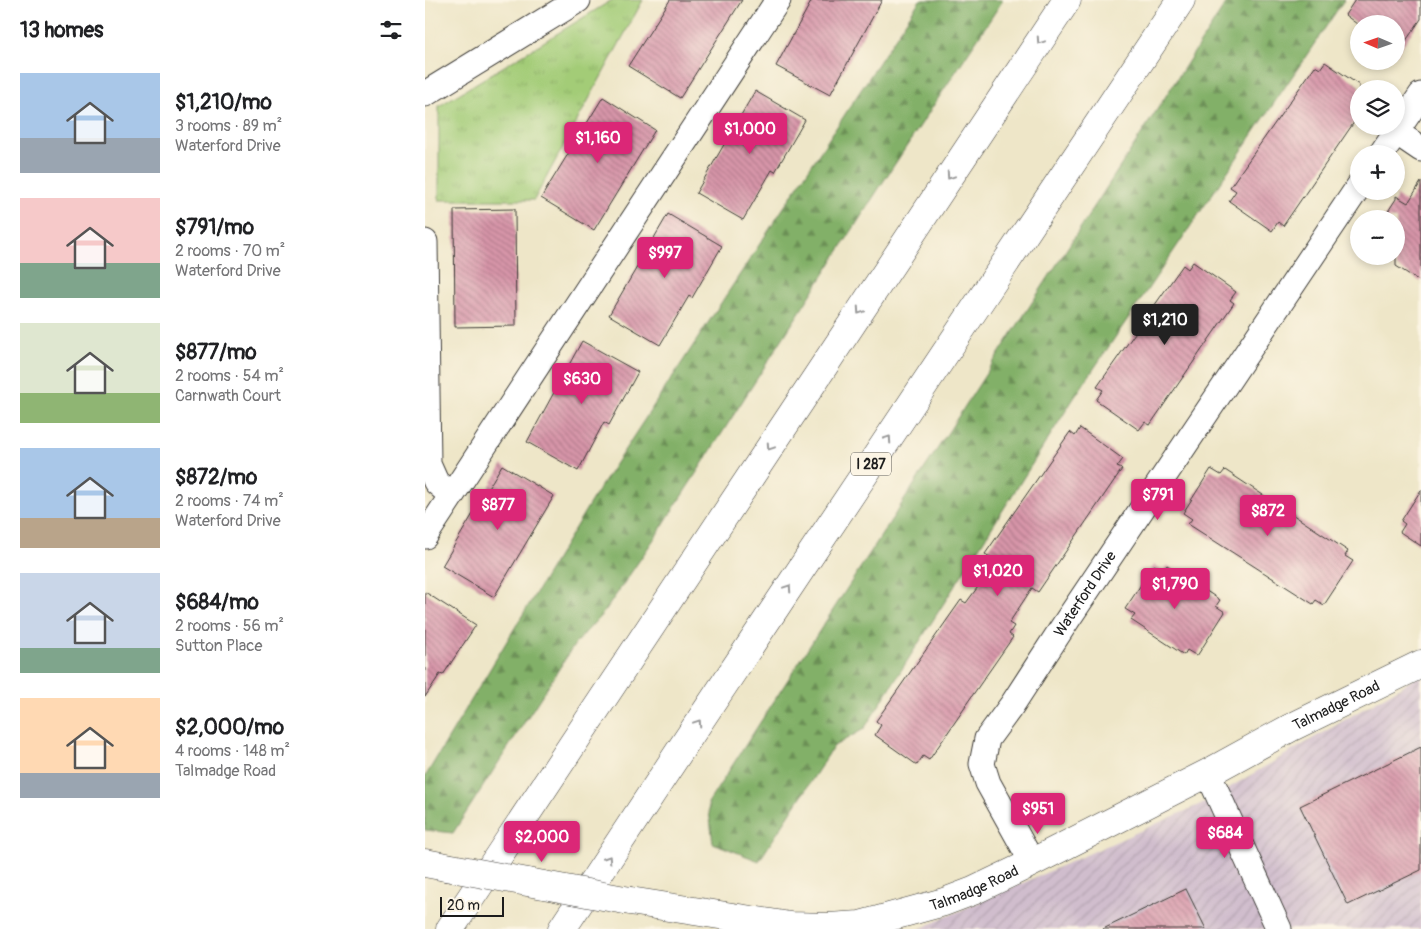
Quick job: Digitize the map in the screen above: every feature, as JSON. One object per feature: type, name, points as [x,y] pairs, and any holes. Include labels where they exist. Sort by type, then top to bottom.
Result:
[{"type":"main road","points":[[450,929],[1067,0]]},
{"type":"main road","name":"I 287","points":[[562,929],[1181,0]]},
{"type":"main road","name":"Talmadge Road","points":[[436,865],[630,901],[790,927],[861,925],[973,891],[1208,773],[1289,728],[1421,664]]},
{"type":"street","points":[[425,94],[578,0]]},
{"type":"street","points":[[425,536],[778,0]]},
{"type":"street","points":[[1405,118],[1421,95]]},
{"type":"street","points":[[1400,135],[1421,149]]},
{"type":"street","name":"Waterford Drive","points":[[1032,862],[988,783],[982,764],[987,739],[1012,705],[1073,611],[1350,199]]},
{"type":"street","points":[[425,242],[428,464],[436,482],[451,495]]},
{"type":"street","points":[[1208,773],[1279,929]]},
{"type":"shaded area","points":[[1421,675],[1421,929],[919,929],[1203,803]]},
{"type":"green space","points":[[612,0],[643,0],[534,200],[439,200],[439,106]]},
{"type":"green space","points":[[920,0],[1003,0],[885,179],[656,536],[605,611],[575,644],[453,833],[425,830],[425,777],[593,498]]},
{"type":"green space","points":[[1228,0],[1344,0],[1074,398],[864,729],[834,746],[759,861],[713,843],[708,803]]},
{"type":"building","points":[[670,0],[742,0],[680,98],[628,66]]},
{"type":"building","points":[[812,0],[882,0],[830,95],[776,66]]},
{"type":"building","points":[[1355,0],[1421,0],[1421,19],[1405,42],[1405,15],[1350,15],[1350,19],[1345,15]]},
{"type":"building","points":[[1325,62],[1352,80],[1350,80],[1350,128],[1283,226],[1278,222],[1272,231],[1229,201],[1236,191],[1230,187],[1315,66],[1320,69]]},
{"type":"building","points":[[755,91],[805,120],[775,172],[772,170],[743,220],[696,193]]},
{"type":"building","points":[[603,97],[655,130],[594,230],[541,198]]},
{"type":"building","points":[[1421,182],[1421,282],[1396,266],[1405,265],[1405,210],[1389,210],[1395,200],[1403,200],[1408,203]]},
{"type":"building","points":[[515,209],[516,326],[455,327],[454,210]]},
{"type":"building","points":[[668,214],[722,246],[692,298],[689,296],[660,345],[609,315]]},
{"type":"building","points":[[1193,262],[1236,292],[1230,300],[1234,303],[1150,425],[1145,422],[1139,430],[1096,400],[1103,390],[1097,387],[1183,265],[1188,269]]},
{"type":"building","points":[[582,341],[638,372],[609,425],[604,422],[578,471],[527,442]]},
{"type":"building","points":[[1080,428],[1123,459],[1117,467],[1122,469],[1038,592],[1032,588],[1009,623],[1014,626],[1009,634],[1013,637],[929,760],[923,756],[917,765],[875,735],[881,725],[876,721],[961,600],[966,603],[989,572],[983,567],[990,557],[985,554],[1070,432],[1075,436]]},
{"type":"building","points":[[502,465],[554,496],[494,597],[442,566]]},
{"type":"building","points":[[1211,469],[1221,475],[1225,470],[1348,551],[1345,556],[1353,561],[1324,605],[1316,600],[1313,604],[1188,524],[1192,519],[1183,513]]},
{"type":"building","points":[[1421,490],[1421,546],[1400,532],[1405,524],[1401,521]]},
{"type":"building","points":[[1154,565],[1163,571],[1167,565],[1220,600],[1216,606],[1225,612],[1197,656],[1187,650],[1184,655],[1131,620],[1135,615],[1125,609]]},
{"type":"building","points":[[425,592],[476,625],[443,675],[440,674],[425,697]]},
{"type":"building","points":[[1421,747],[1421,870],[1348,905],[1300,806]]},
{"type":"building","points":[[1186,889],[1206,929],[1103,929]]}]
